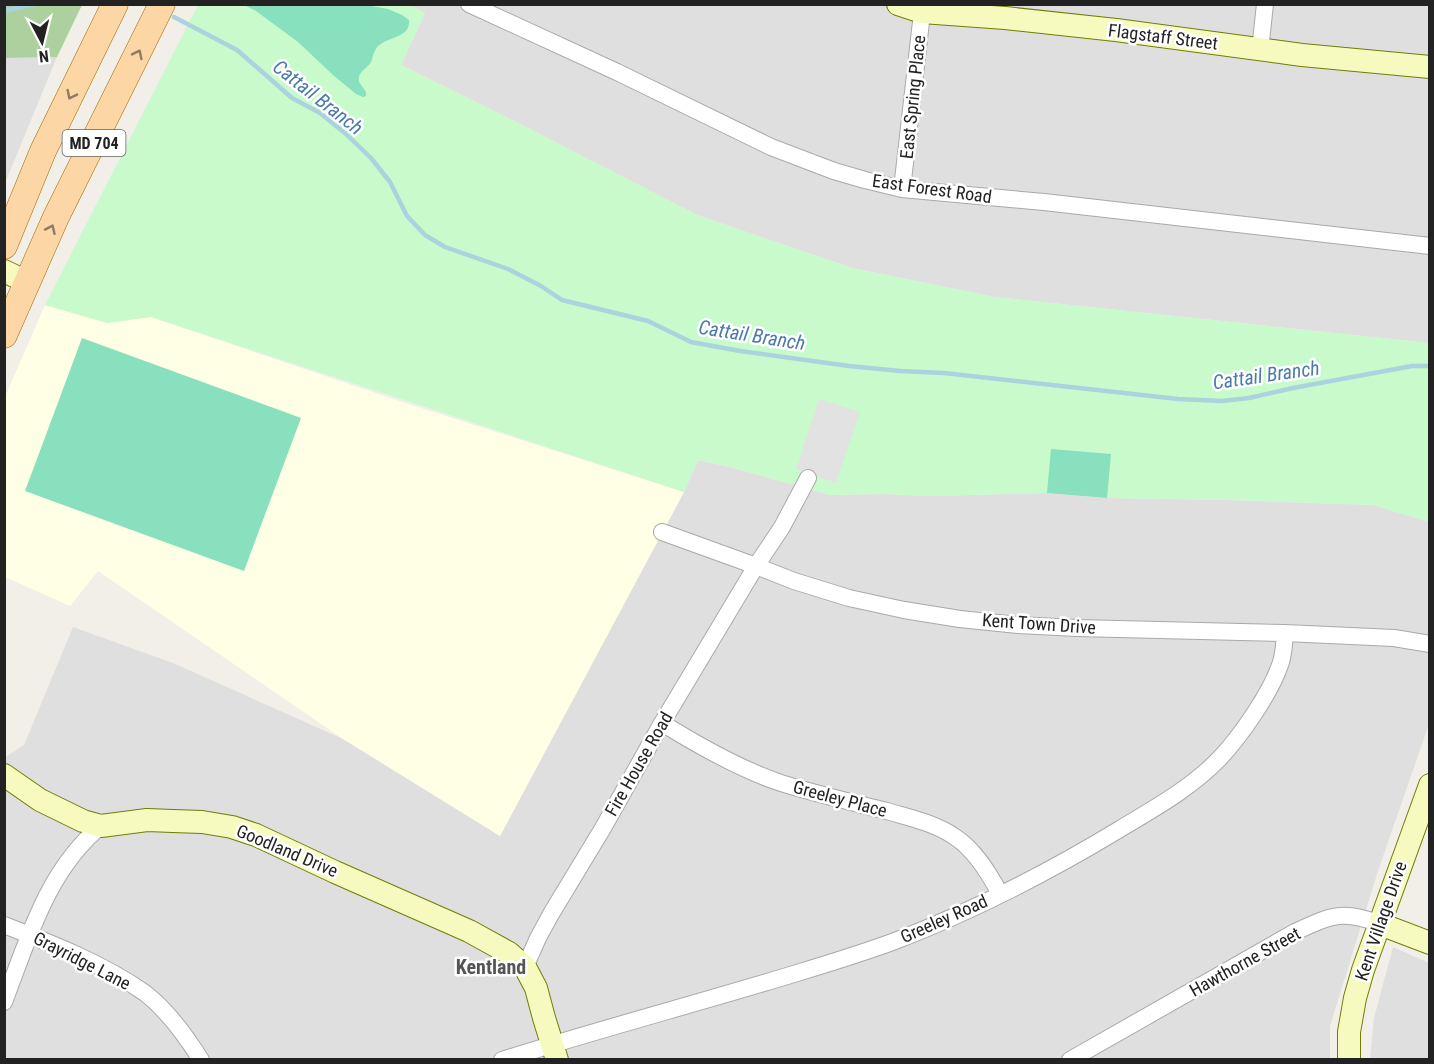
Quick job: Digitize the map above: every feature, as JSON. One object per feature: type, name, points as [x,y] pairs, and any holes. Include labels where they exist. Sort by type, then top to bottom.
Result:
[{"type":"main road","name":"MD 704","points":[[4,246],[43,152],[115,4]]},
{"type":"main road","name":"MD 704","points":[[4,335],[16,277],[57,217],[162,4]]},
{"type":"street","name":"East Forest Road","points":[[469,4],[617,72],[771,147],[865,180],[902,189],[1044,202],[1430,246]]},
{"type":"street","name":"Flagstaff Street","points":[[898,4],[1302,55],[1430,67]]},
{"type":"street","points":[[1260,50],[1265,4]]},
{"type":"street","name":"East Spring Place","points":[[902,189],[923,8]]},
{"type":"street","name":"Fire House Road","points":[[525,967],[551,914],[662,723],[756,566],[782,527],[808,478]]},
{"type":"street","name":"Kent Town Drive","points":[[662,532],[794,581],[849,598],[960,619],[1077,628],[1394,638],[1430,644]]},
{"type":"street","name":"Greeley Road","points":[[502,1059],[555,1051],[872,949],[941,922],[1030,880],[1149,812],[1188,786],[1219,759],[1259,706],[1271,684],[1280,666],[1285,633]]},
{"type":"street","name":"Greeley Place","points":[[662,723],[696,744],[779,782],[940,828],[957,838],[976,856],[990,874],[1000,894]]},
{"type":"street","name":"Goodland Drive","points":[[4,775],[40,800],[82,821],[101,826],[147,820],[173,820],[232,827],[256,835],[469,931],[509,953],[525,967]]},
{"type":"street","name":"Kent Village Drive","points":[[1349,1059],[1348,1032],[1355,998],[1430,785]]},
{"type":"street","points":[[4,1002],[37,916],[55,881],[87,837],[101,826]]},
{"type":"street","name":"Hawthorne Street","points":[[1070,1059],[1295,933],[1327,918],[1344,915],[1363,917],[1430,943]]},
{"type":"street","name":"Grayridge Lane","points":[[4,925],[71,952],[114,974],[146,994],[176,1023],[201,1059]]},
{"type":"street","points":[[525,967],[536,988],[555,1051]]},
{"type":"shaded area","points":[[410,5],[1429,5],[1429,343],[995,297],[852,268],[697,215],[401,65],[425,13]]},
{"type":"shaded area","points":[[57,57],[5,183],[5,58]]},
{"type":"shaded area","points":[[45,305],[107,323],[151,317],[399,401],[684,492],[500,836],[343,739],[98,571],[70,606],[5,577],[5,397]]},
{"type":"shaded area","points":[[819,399],[860,412],[836,483],[796,469]]},
{"type":"shaded area","points":[[698,460],[830,495],[931,496],[1047,493],[1107,498],[1374,505],[1429,522],[1429,724],[1378,871],[1330,1026],[1330,1059],[5,1059],[4,758],[24,745],[73,627],[173,663],[343,739],[500,836],[684,492]]},
{"type":"shaded area","points":[[1393,947],[1429,963],[1429,1059],[1370,1059],[1374,1018]]},
{"type":"green space","points":[[4,5],[82,5],[57,57],[5,58]]},
{"type":"green space","points":[[198,5],[410,5],[425,13],[401,65],[697,215],[852,268],[995,297],[1429,343],[1429,522],[1374,505],[1107,498],[1047,493],[931,496],[830,495],[698,460],[684,492],[151,317],[107,323],[45,305]]},
{"type":"green space","points":[[244,5],[366,5],[388,9],[409,20],[406,31],[380,45],[371,62],[361,73],[360,82],[366,93],[363,97],[333,75],[298,42],[256,11]]},
{"type":"green space","points":[[82,338],[301,418],[244,571],[25,491]]},
{"type":"green space","points":[[1051,449],[1111,454],[1107,498],[1047,493]]},
{"type":"waterway","name":"Cattail Branch","points":[[4,11],[35,4]]},
{"type":"waterway","name":"Cattail Branch","points":[[174,17],[237,50],[292,98],[320,113],[346,134],[371,158],[390,182],[407,216],[425,235],[445,247],[508,269],[562,300],[648,321],[691,342],[849,366],[944,373],[1178,399],[1222,401],[1249,398],[1412,366],[1430,366]]},
{"type":"district","name":"Kentland","points":[[491,967]]}]
